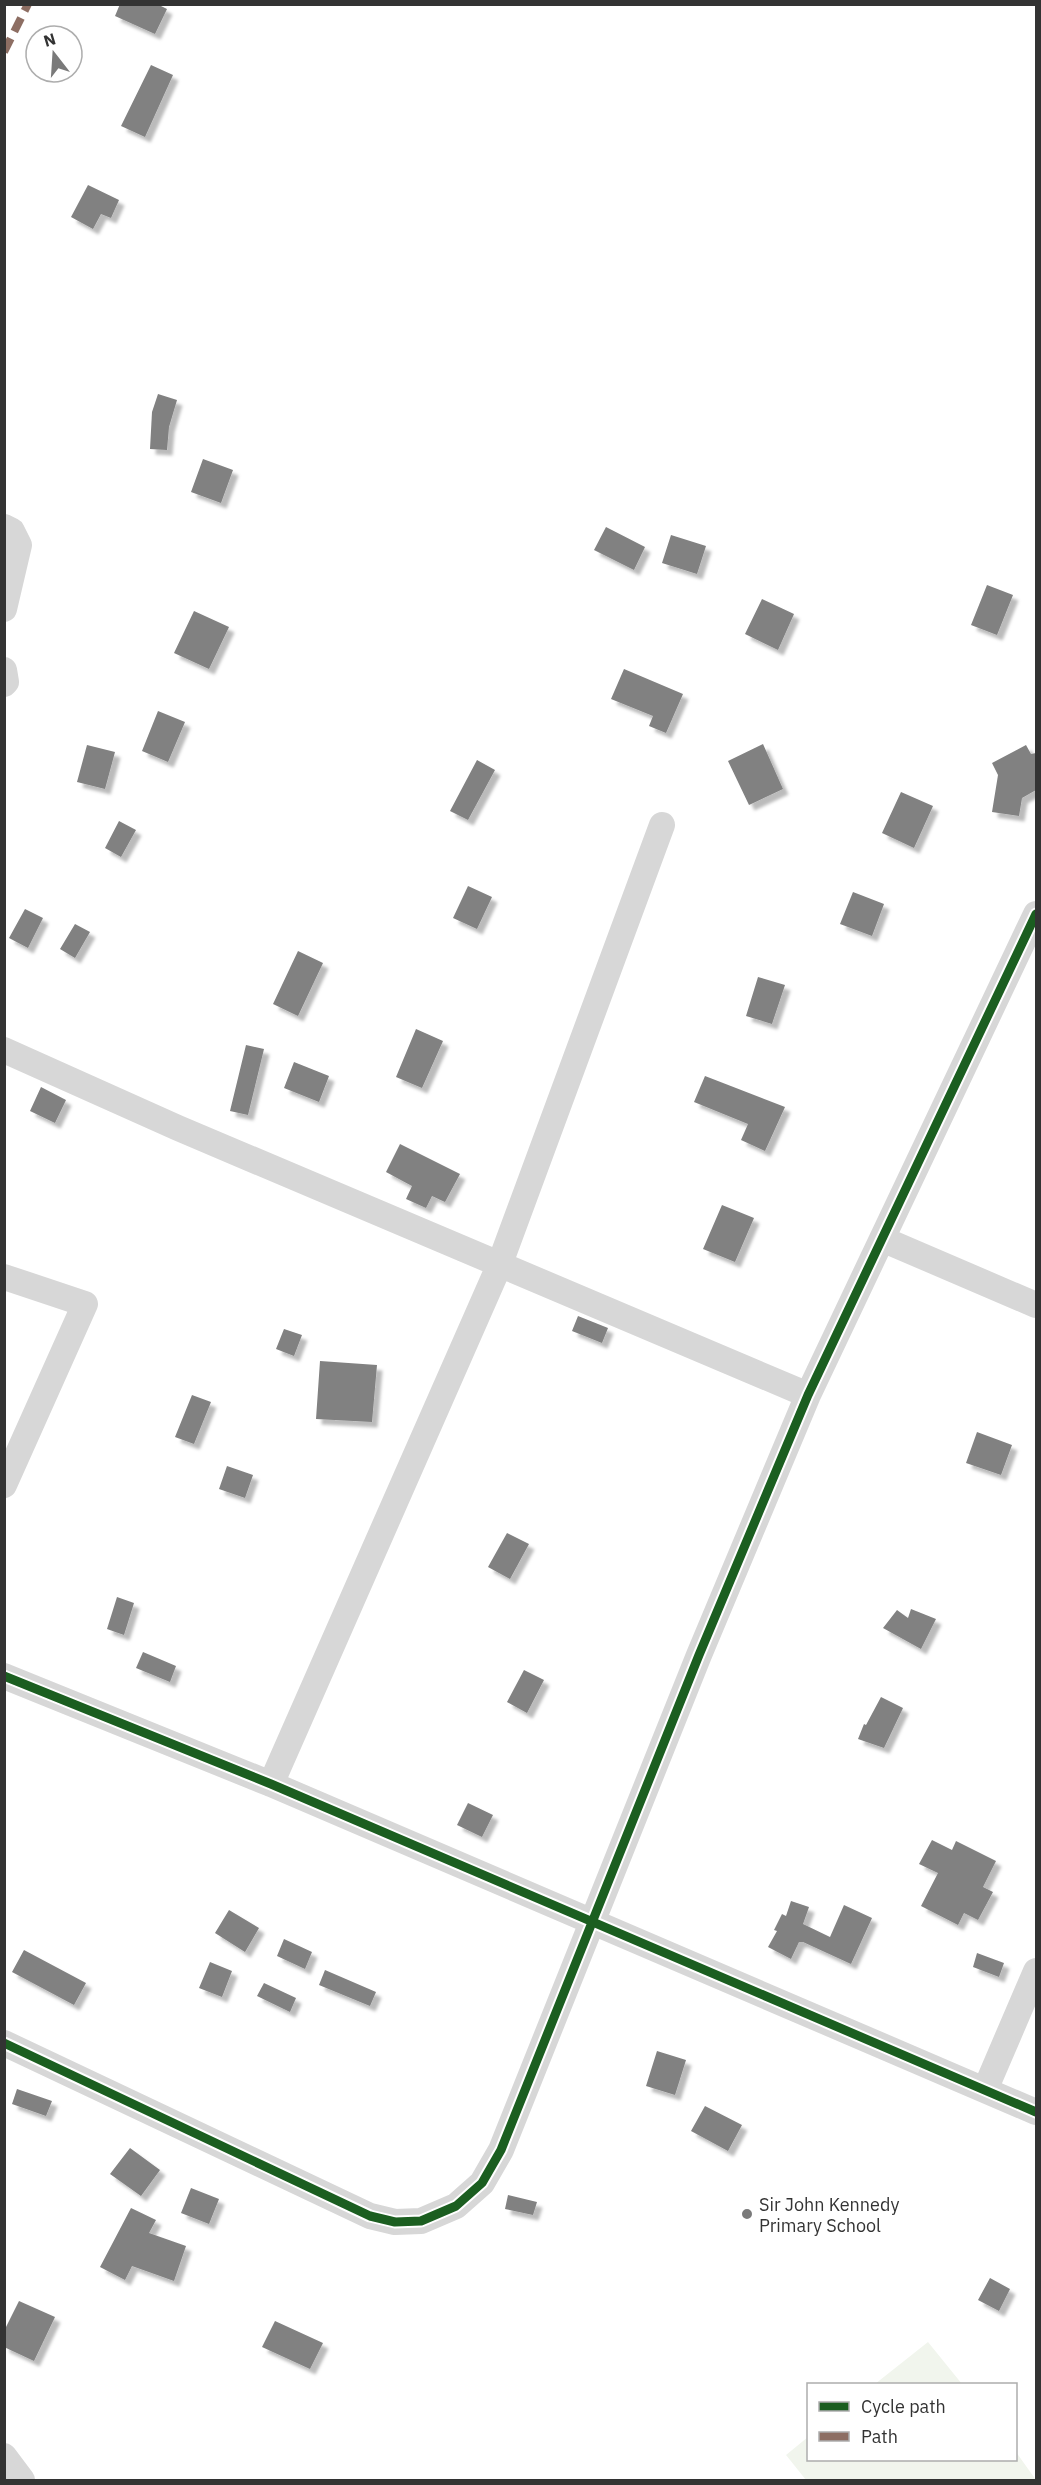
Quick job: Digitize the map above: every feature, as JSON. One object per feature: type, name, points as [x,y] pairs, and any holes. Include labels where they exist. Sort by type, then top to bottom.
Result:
[{"type":"street","points":[[4,527],[12,531],[19,545],[4,609]]},
{"type":"street","points":[[4,670],[6,682],[4,684]]},
{"type":"street","points":[[271,1784],[499,1266],[662,825]]},
{"type":"street","points":[[4,2043],[370,2216],[395,2222],[421,2221],[456,2206],[482,2183],[501,2150],[699,1655],[808,1395],[1036,914]]},
{"type":"street","points":[[4,1050],[178,1128],[499,1266],[808,1395]]},
{"type":"street","points":[[882,1239],[1036,1305]]},
{"type":"street","points":[[4,1277],[85,1304],[4,1485]]},
{"type":"street","points":[[4,1676],[271,1784],[1036,2112]]},
{"type":"street","points":[[985,2090],[1036,1971]]},
{"type":"street","points":[[4,2456],[21,2481]]},
{"type":"shaded area","points":[[928,2342],[961,2383],[876,2383]]},
{"type":"shaded area","points":[[807,2438],[807,2461],[1017,2461],[1017,2453],[1036,2480],[806,2480],[786,2455]]},
{"type":"building","points":[[120,4],[157,4],[167,9],[155,34],[115,16]]},
{"type":"building","points":[[151,65],[173,75],[145,137],[121,126]]},
{"type":"building","points":[[88,185],[119,200],[111,218],[101,214],[93,229],[71,217]]},
{"type":"building","points":[[158,394],[177,400],[169,427],[167,450],[150,449],[152,412]]},
{"type":"building","points":[[203,459],[233,470],[221,503],[191,492]]},
{"type":"building","points":[[606,527],[645,547],[634,570],[594,550]]},
{"type":"building","points":[[671,535],[706,546],[697,574],[662,563]]},
{"type":"building","points":[[987,585],[1013,595],[997,635],[971,625]]},
{"type":"building","points":[[762,599],[794,614],[778,650],[745,634]]},
{"type":"building","points":[[194,611],[229,627],[209,669],[174,653]]},
{"type":"building","points":[[624,669],[683,694],[666,733],[649,726],[653,716],[611,699]]},
{"type":"building","points":[[158,711],[185,722],[168,762],[142,751]]},
{"type":"building","points":[[763,744],[783,789],[749,805],[728,761]]},
{"type":"building","points":[[87,745],[115,752],[105,789],[77,782]]},
{"type":"building","points":[[1026,745],[1031,754],[1036,753],[1036,790],[1022,798],[1019,816],[992,812],[998,775],[992,763]]},
{"type":"building","points":[[477,760],[495,770],[468,820],[450,811]]},
{"type":"building","points":[[901,792],[933,806],[914,848],[882,833]]},
{"type":"building","points":[[119,821],[136,830],[121,857],[105,848]]},
{"type":"building","points":[[468,886],[492,897],[477,929],[453,918]]},
{"type":"building","points":[[853,892],[884,904],[872,936],[840,924]]},
{"type":"building","points":[[25,909],[43,918],[28,948],[9,938]]},
{"type":"building","points":[[75,924],[90,932],[75,958],[60,949]]},
{"type":"building","points":[[298,951],[323,963],[298,1016],[273,1004]]},
{"type":"building","points":[[758,977],[785,985],[772,1024],[746,1016]]},
{"type":"building","points":[[416,1029],[443,1041],[422,1088],[396,1077]]},
{"type":"building","points":[[246,1045],[264,1049],[248,1115],[230,1111]]},
{"type":"building","points":[[294,1062],[329,1076],[319,1102],[284,1088]]},
{"type":"building","points":[[705,1076],[785,1107],[765,1151],[741,1140],[748,1124],[694,1102]]},
{"type":"building","points":[[41,1087],[66,1100],[55,1123],[30,1111]]},
{"type":"building","points":[[400,1144],[460,1174],[445,1202],[432,1196],[426,1208],[406,1199],[412,1186],[386,1172]]},
{"type":"building","points":[[722,1205],[754,1218],[735,1262],[703,1249]]},
{"type":"building","points":[[578,1316],[608,1328],[602,1343],[572,1331]]},
{"type":"building","points":[[284,1329],[302,1335],[294,1356],[276,1349]]},
{"type":"building","points":[[320,1361],[377,1365],[372,1422],[316,1419]]},
{"type":"building","points":[[192,1395],[211,1402],[194,1444],[175,1437]]},
{"type":"building","points":[[977,1432],[1012,1445],[1001,1475],[966,1463]]},
{"type":"building","points":[[227,1466],[253,1475],[245,1498],[219,1489]]},
{"type":"building","points":[[507,1533],[529,1544],[510,1579],[488,1567]]},
{"type":"building","points":[[117,1597],[134,1603],[124,1635],[107,1629]]},
{"type":"building","points":[[911,1609],[936,1619],[921,1649],[883,1628],[897,1610],[908,1618]]},
{"type":"building","points":[[143,1652],[176,1666],[170,1682],[136,1668]]},
{"type":"building","points":[[524,1670],[544,1680],[527,1713],[507,1702]]},
{"type":"building","points":[[881,1697],[903,1708],[884,1748],[858,1739],[864,1724],[866,1725]]},
{"type":"building","points":[[468,1803],[493,1815],[482,1837],[457,1825]]},
{"type":"building","points":[[932,1840],[952,1850],[956,1841],[996,1861],[983,1887],[993,1892],[978,1920],[964,1913],[958,1925],[921,1906],[938,1873],[919,1864]]},
{"type":"building","points":[[791,1901],[809,1907],[803,1924],[830,1937],[844,1905],[872,1918],[851,1964],[803,1942],[799,1942],[791,1959],[768,1947],[777,1931],[774,1930],[782,1914],[786,1916]]},
{"type":"building","points":[[229,1910],[259,1928],[245,1952],[215,1933]]},
{"type":"building","points":[[284,1939],[312,1952],[305,1969],[277,1956]]},
{"type":"building","points":[[24,1950],[86,1983],[74,2005],[12,1972]]},
{"type":"building","points":[[977,1953],[1004,1963],[999,1977],[973,1967]]},
{"type":"building","points":[[210,1962],[232,1971],[222,1997],[199,1988]]},
{"type":"building","points":[[325,1970],[376,1992],[370,2006],[319,1985]]},
{"type":"building","points":[[264,1983],[296,1998],[290,2012],[257,1996]]},
{"type":"building","points":[[657,2051],[686,2060],[675,2095],[646,2086]]},
{"type":"building","points":[[17,2089],[52,2101],[46,2116],[12,2104]]},
{"type":"building","points":[[705,2106],[742,2125],[728,2151],[691,2131]]},
{"type":"building","points":[[130,2148],[160,2170],[141,2196],[110,2174]]},
{"type":"building","points":[[191,2188],[219,2199],[209,2224],[181,2213]]},
{"type":"building","points":[[508,2195],[537,2202],[533,2215],[505,2209]]},
{"type":"building","points":[[131,2208],[156,2220],[149,2233],[186,2246],[174,2281],[132,2266],[125,2280],[100,2267]]},
{"type":"building","points":[[990,2278],[1010,2289],[999,2311],[978,2300]]},
{"type":"building","points":[[19,2301],[55,2317],[34,2361],[4,2347],[4,2331]]},
{"type":"building","points":[[275,2321],[323,2343],[310,2369],[262,2347]]},
{"type":"marked path","points":[[4,52],[28,4]]},
{"type":"cycle path","points":[[4,2043],[370,2216],[395,2222],[421,2221],[456,2206],[482,2183],[501,2150],[699,1655],[808,1395],[1036,914]]},
{"type":"cycle path","points":[[4,1676],[271,1784],[1036,2112]]},
{"type":"place","name":"Sir John Kennedy Primary School","points":[[747,2214]]}]
